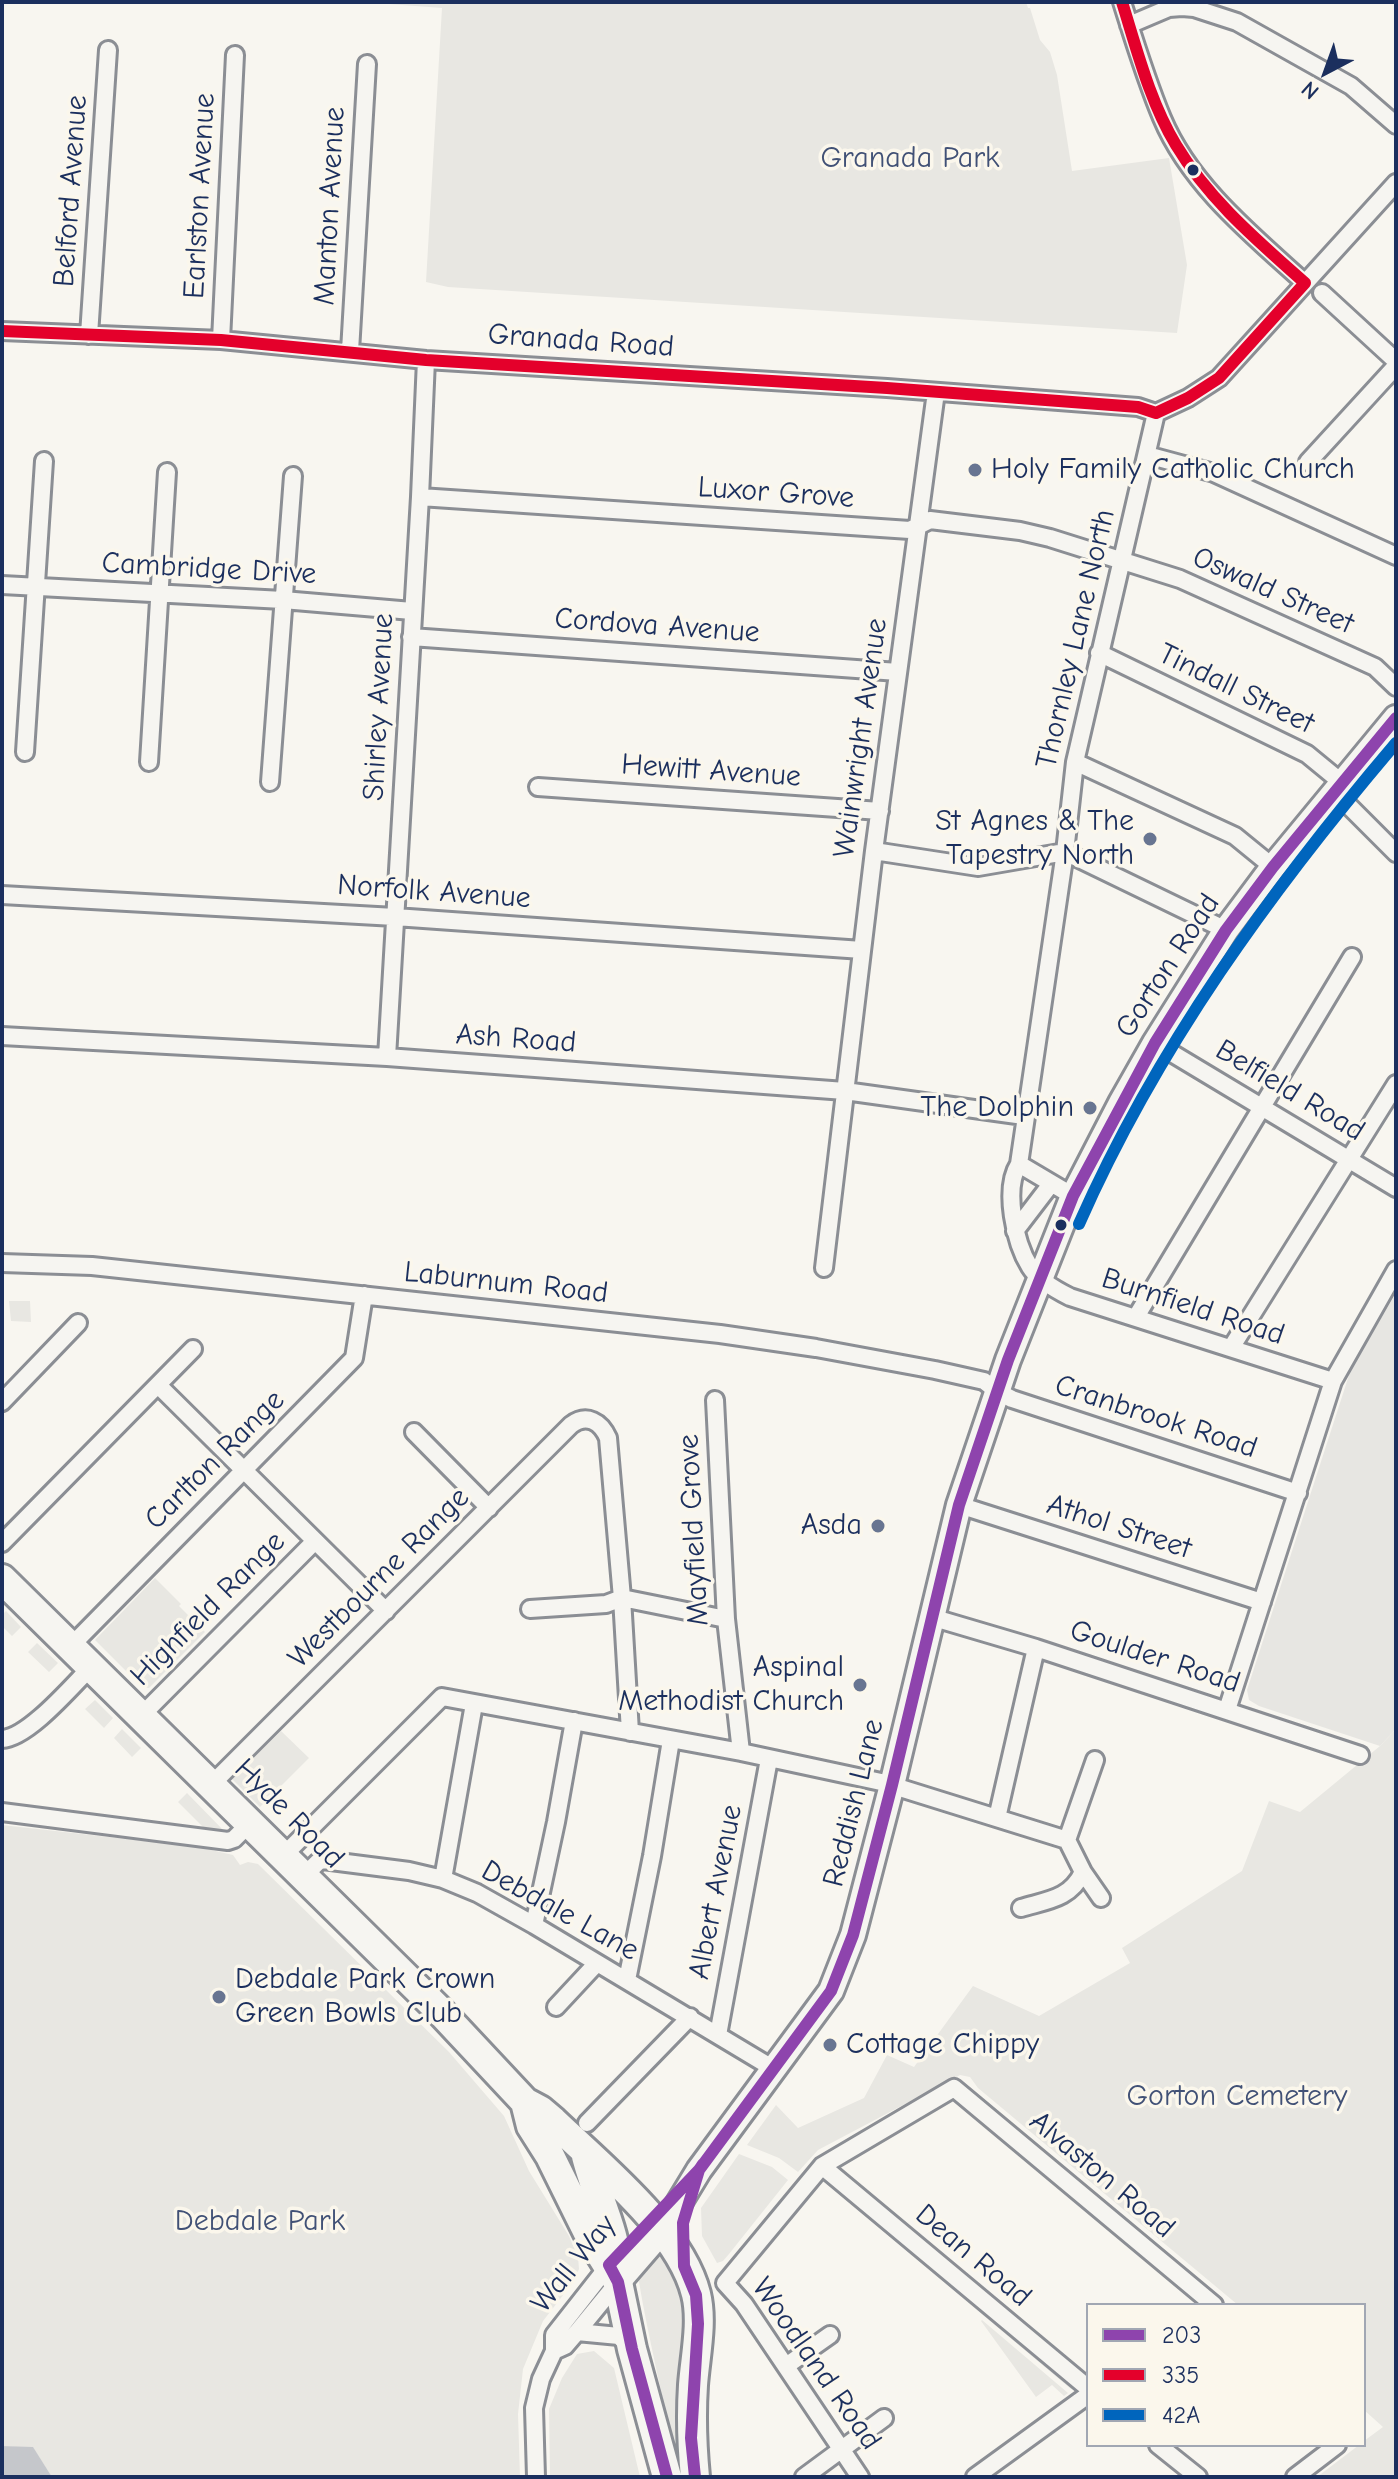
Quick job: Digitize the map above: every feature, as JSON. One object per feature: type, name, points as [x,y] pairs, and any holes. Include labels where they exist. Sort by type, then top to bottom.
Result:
[{"type":"highway","name":"Hyde Road","points":[[2,1579],[437,2008],[525,2102],[540,2110],[666,2228],[696,2295],[698,2324],[691,2438],[695,2477]]},
{"type":"highway","name":"Hyde Road","points":[[525,2102],[531,2126],[550,2156],[591,2239],[615,2268],[623,2339],[651,2413],[667,2477]]},
{"type":"highway","points":[[584,2152],[615,2268]]},
{"type":"main road","name":"Gorton Road","points":[[1039,1278],[1073,1196],[1121,1103],[1226,930],[1273,867],[1396,718]]},
{"type":"main road","name":"Reddish Lane","points":[[666,2228],[699,2170],[831,1991],[853,1935],[959,1505],[1039,1278]]},
{"type":"main road","name":"Wall Way","points":[[615,2268],[666,2228]]},
{"type":"street","points":[[1122,2],[1162,119],[1190,166],[1221,205],[1305,283]]},
{"type":"street","points":[[1129,25],[1169,8],[1182,7],[1237,22],[1351,86],[1396,125]]},
{"type":"street","name":"Belford Avenue","points":[[89,335],[108,50]]},
{"type":"street","name":"Earlston Avenue","points":[[221,340],[235,55]]},
{"type":"street","name":"Manton Avenue","points":[[350,351],[367,64]]},
{"type":"street","points":[[1156,413],[1188,398],[1219,378],[1396,183]]},
{"type":"street","points":[[1308,462],[1396,363],[1322,293]]},
{"type":"street","name":"Granada Road","points":[[2,331],[221,340],[426,360],[1138,407],[1156,413]]},
{"type":"street","name":"Shirley Avenue","points":[[387,1057],[426,360]]},
{"type":"street","name":"Wainwright Avenue","points":[[824,1268],[874,851],[936,392]]},
{"type":"street","name":"Thornley Lane North","points":[[1039,1278],[1030,1268],[1015,1231],[1012,1213],[1014,1171],[1019,1164],[1065,852],[1075,762],[1156,413]]},
{"type":"street","points":[[1147,455],[1214,473],[1396,556]]},
{"type":"street","points":[[25,752],[44,461]]},
{"type":"street","points":[[149,762],[167,472]]},
{"type":"street","points":[[270,782],[293,476]]},
{"type":"street","name":"Luxor Grove","points":[[420,497],[910,530],[930,520],[1020,531],[1121,559]]},
{"type":"street","name":"Oswald Street","points":[[1121,559],[1180,579],[1375,667],[1396,687]]},
{"type":"street","name":"Cambridge Drive","points":[[2,585],[283,600],[412,611]]},
{"type":"street","name":"Cordova Avenue","points":[[411,637],[898,672]]},
{"type":"street","name":"Tindall Street","points":[[1099,653],[1307,754],[1335,777],[1344,801],[1396,853]]},
{"type":"street","points":[[1075,762],[1235,836],[1273,867]]},
{"type":"street","name":"Hewitt Avenue","points":[[538,787],[880,811]]},
{"type":"street","points":[[874,851],[978,867],[1065,852],[1226,930]]},
{"type":"street","name":"Norfolk Avenue","points":[[2,895],[395,917],[862,950]]},
{"type":"street","points":[[1136,1317],[1352,957]]},
{"type":"street","name":"Ash Road","points":[[2,1036],[387,1057],[845,1091],[1024,1116]]},
{"type":"street","name":"Belfield Road","points":[[1155,1043],[1396,1188]]},
{"type":"street","points":[[1231,1348],[1396,1084]]},
{"type":"street","points":[[1019,1164],[1073,1196]]},
{"type":"street","points":[[1015,1231],[1051,1184]]},
{"type":"street","name":"Laburnum Road","points":[[2,1263],[92,1266],[704,1332],[816,1348],[984,1381],[998,1392]]},
{"type":"street","points":[[1227,1710],[1333,1381],[1396,1270]]},
{"type":"street","name":"Burnfield Road","points":[[1039,1278],[1070,1297],[1333,1381]]},
{"type":"street","name":"Carlton Range","points":[[70,1647],[354,1358],[364,1295]]},
{"type":"street","points":[[2,1402],[78,1323]]},
{"type":"street","points":[[2,1543],[193,1349]]},
{"type":"street","points":[[158,1385],[386,1611]]},
{"type":"street","name":"Cranbrook Road","points":[[998,1392],[1298,1493]]},
{"type":"street","name":"Mayfield Grove","points":[[715,1400],[726,1619],[741,1752]]},
{"type":"street","name":"Westbourne Range","points":[[211,1785],[571,1425],[581,1419],[591,1419],[603,1427],[608,1438],[622,1598]]},
{"type":"street","points":[[414,1432],[489,1508]]},
{"type":"street","name":"Athol Street","points":[[959,1505],[1262,1602]]},
{"type":"street","name":"Highfield Range","points":[[141,1716],[315,1541]]},
{"type":"street","points":[[622,1598],[630,1732]]},
{"type":"street","points":[[530,1609],[606,1604],[622,1598],[726,1619]]},
{"type":"street","name":"Goulder Road","points":[[931,1617],[1036,1648],[1360,1755]]},
{"type":"street","points":[[997,1818],[1036,1648]]},
{"type":"street","points":[[2,1739],[12,1738],[26,1730],[91,1667]]},
{"type":"street","points":[[283,1856],[442,1697],[741,1752],[892,1785],[1067,1840]]},
{"type":"street","points":[[443,1879],[474,1704]]},
{"type":"street","points":[[534,1925],[574,1721]]},
{"type":"street","points":[[627,1980],[671,1740]]},
{"type":"street","name":"Albert Avenue","points":[[718,2035],[769,1759]]},
{"type":"street","points":[[1095,1760],[1067,1840],[1101,1898]]},
{"type":"street","points":[[2,1812],[228,1841],[250,1823]]},
{"type":"street","name":"Debdale Lane","points":[[304,1876],[323,1860],[409,1871],[443,1879],[477,1893],[534,1925],[774,2069]]},
{"type":"street","points":[[1021,1908],[1069,1892],[1078,1884],[1083,1872]]},
{"type":"street","points":[[556,2007],[597,1963]]},
{"type":"street","points":[[587,2123],[690,2017]]},
{"type":"street","name":"Alvaston Road","points":[[822,2166],[954,2088],[1211,2303]]},
{"type":"street","name":"Woodland Road","points":[[822,2166],[725,2283],[744,2304],[860,2477]]},
{"type":"street","name":"Dean Road","points":[[822,2166],[1086,2386]]},
{"type":"street","name":"Wall Way","points":[[554,2351],[565,2346],[577,2332],[615,2268]]},
{"type":"street","name":"Wall Way","points":[[536,2477],[534,2408],[541,2379],[554,2351],[554,2335],[615,2268]]},
{"type":"street","name":"Wall Way","points":[[577,2332],[623,2339]]},
{"type":"street","points":[[786,2366],[830,2335]]},
{"type":"street","points":[[975,2477],[1086,2396]]},
{"type":"street","points":[[804,2477],[884,2418]]},
{"type":"street","points":[[1160,2447],[1198,2477]]},
{"type":"street","points":[[1295,2477],[1334,2447]]},
{"type":"shaded area","points":[[1396,1293],[1396,1729],[1380,1746],[1259,1706],[1249,1700],[1247,1690],[1351,1369]]},
{"type":"shaded area","points":[[2,2446],[33,2447],[52,2477],[2,2477]]},
{"type":"green space","name":"Granada Park","points":[[362,2],[1026,2],[1040,40],[1050,52],[1057,75],[1072,171],[1169,158],[1187,265],[1177,333],[448,287],[426,282],[442,8]]},
{"type":"green space","points":[[9,1301],[30,1301],[31,1322],[11,1321]]},
{"type":"green space","points":[[155,1578],[205,1632],[149,1688],[142,1687],[95,1640]]},
{"type":"green space","points":[[6,1611],[21,1627],[12,1636],[2,1626],[2,1615]]},
{"type":"green space","points":[[37,1643],[58,1663],[49,1672],[28,1652]]},
{"type":"green space","points":[[95,1700],[113,1718],[104,1728],[85,1709]]},
{"type":"green space","points":[[122,1729],[141,1748],[132,1757],[114,1738]]},
{"type":"green space","name":"Gorton Cemetery","points":[[1396,1729],[1396,2477],[1317,2477],[1356,2447],[1366,2447],[1366,2440],[1383,2427],[1366,2412],[1366,2303],[1236,2303],[978,2088],[970,2077],[960,2075],[818,2150],[798,2172],[779,2158],[747,2145],[776,2105],[798,2128],[864,2098],[887,2055],[914,2067],[973,1986],[1039,2016],[1130,1963],[1122,1948],[1242,1871],[1269,1801],[1300,1812]]},
{"type":"green space","points":[[281,1731],[309,1758],[260,1807],[232,1779]]},
{"type":"green space","points":[[187,1793],[228,1835],[209,1833],[178,1802]]},
{"type":"green space","name":"Debdale Park","points":[[2,1825],[198,1847],[233,1855],[240,1865],[248,1862],[258,1864],[449,2052],[504,2116],[529,2171],[569,2236],[578,2257],[579,2269],[574,2281],[543,2321],[523,2369],[518,2414],[520,2477],[52,2477],[33,2448],[2,2446]]},
{"type":"green space","points":[[739,2154],[772,2167],[788,2180],[729,2254],[717,2263],[702,2236],[701,2208]]},
{"type":"green space","points":[[830,2180],[1074,2386],[1071,2389],[827,2184]]},
{"type":"green space","points":[[658,2254],[671,2270],[686,2308],[685,2477],[678,2477],[638,2276]]},
{"type":"green space","points":[[982,2320],[1068,2393],[1064,2396],[1052,2385],[1036,2397]]},
{"type":"green space","points":[[594,2351],[614,2368],[640,2477],[550,2477],[549,2409],[562,2378],[577,2354]]},
{"type":"transit line","name":"335","points":[[2,331],[221,340],[426,360],[887,388],[1138,407],[1156,413],[1188,398],[1219,378],[1305,283],[1219,202],[1189,165],[1151,94],[1122,2]]},
{"type":"transit line","name":"203","points":[[667,2477],[632,2349],[618,2282],[609,2265],[699,2170],[831,1991],[853,1935],[959,1505],[1008,1360],[1073,1196],[1155,1043],[1226,930],[1273,867],[1396,718]]},
{"type":"transit line","name":"42A","points":[[1079,1224],[1144,1095],[1220,972],[1305,855],[1396,743]]},
{"type":"transit line","name":"203","points":[[695,2477],[691,2438],[698,2324],[696,2295],[684,2266],[683,2223],[703,2164]]},
{"type":"place","name":"Holy Family Catholic Church","points":[[975,470]]},
{"type":"place","name":"St Agnes & The Tapestry North","points":[[1150,839]]},
{"type":"place","name":"The Dolphin","points":[[1090,1108]]},
{"type":"place","name":"Asda","points":[[878,1526]]},
{"type":"place","name":"Aspinal Methodist Church","points":[[860,1685]]},
{"type":"place","name":"Debdale Park Crown Green Bowls Club","points":[[219,1997]]},
{"type":"place","name":"Cottage Chippy","points":[[830,2045]]}]
